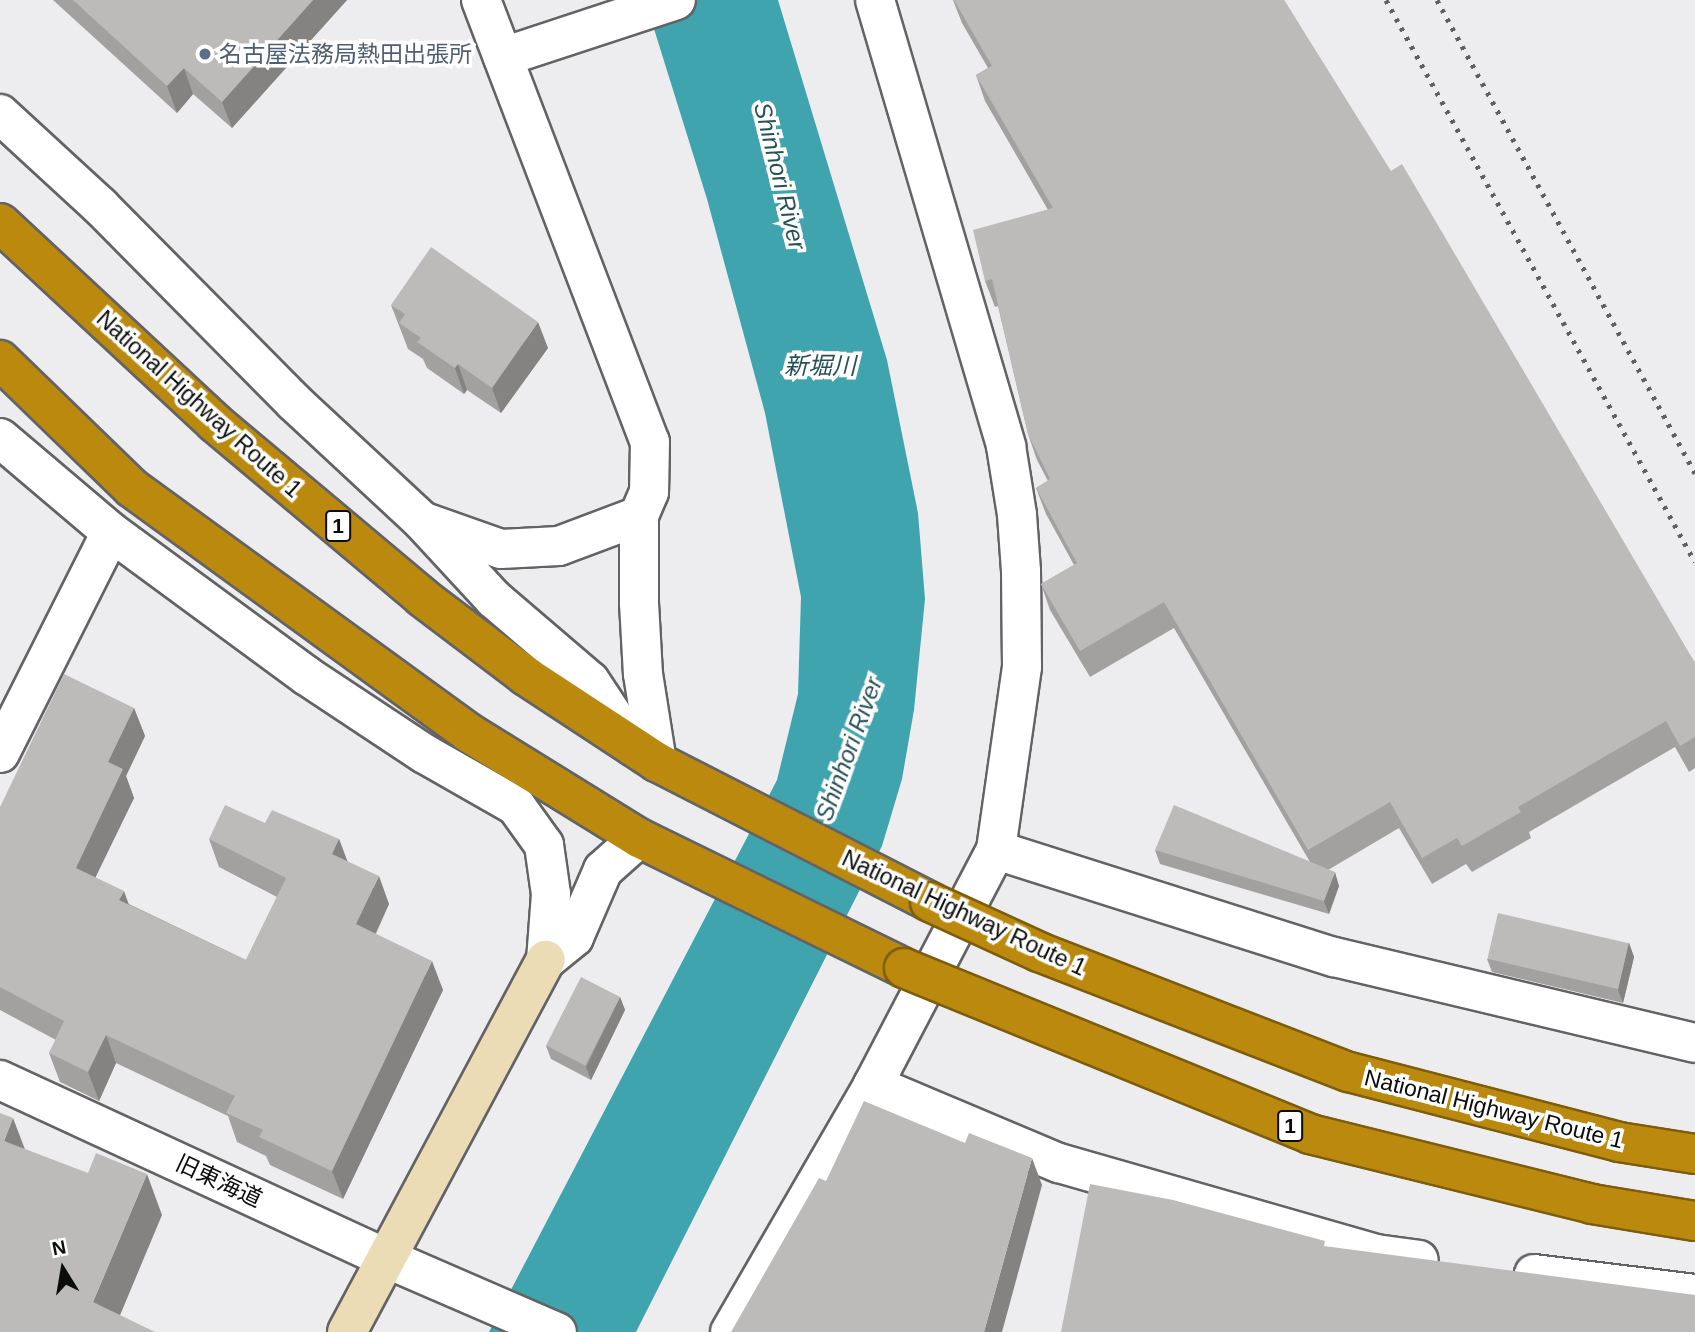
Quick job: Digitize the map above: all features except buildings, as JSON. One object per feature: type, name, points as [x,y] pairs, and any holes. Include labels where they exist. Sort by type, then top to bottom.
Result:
[{"type":"highway","name":"National Highway Route 1","points":[[0,223],[215,423],[422,597],[526,676],[645,754],[930,902],[1039,952],[1349,1072],[1619,1142],[1695,1154]]},
{"type":"highway","name":"1","points":[[0,360],[132,488],[469,733],[639,838],[678,858],[904,968],[1310,1134],[1592,1204],[1695,1221]]},
{"type":"street","points":[[481,0],[650,442],[649,492],[639,516],[639,603],[645,754]]},
{"type":"street","points":[[502,57],[676,0]]},
{"type":"street","points":[[730,1332],[873,1085],[996,850],[1021,667],[1021,571],[1017,515],[1006,446],[875,0]]},
{"type":"street","points":[[0,114],[100,206],[294,402],[422,521],[494,599],[590,681],[645,754]]},
{"type":"street","points":[[0,438],[111,532],[307,676],[425,754],[516,806],[544,845],[551,894],[546,960]]},
{"type":"street","points":[[422,521],[501,549],[559,546],[639,516]]},
{"type":"street","points":[[0,754],[111,532]]},
{"type":"street","points":[[425,754],[543,778]]},
{"type":"street","points":[[347,1332],[546,960],[573,937],[603,870],[639,838]]},
{"type":"street","points":[[996,850],[1334,957],[1695,1043]]},
{"type":"street","name":"旧東海道","points":[[0,1080],[388,1259],[557,1332]]},
{"type":"street","points":[[873,1085],[1059,1163],[1376,1254],[1459,1265]]},
{"type":"street","points":[[1501,1270],[1695,1294]]},
{"type":"water","name":"新堀川","points":[[645,0],[778,0],[887,360],[918,513],[925,599],[914,710],[902,779],[882,846],[636,1332],[489,1332],[777,780],[798,694],[801,597],[765,413],[707,199]]},
{"type":"railway","points":[[1386,0],[1695,562]]},
{"type":"railway","points":[[1437,0],[1695,473]]},
{"type":"place","name":"名古屋法務局熱田出張所","points":[[205,54]]},
{"type":"water label","name":"Shinhori River","points":[[780,176]]},
{"type":"water label","name":"Shinhori River","points":[[849,749]]}]
